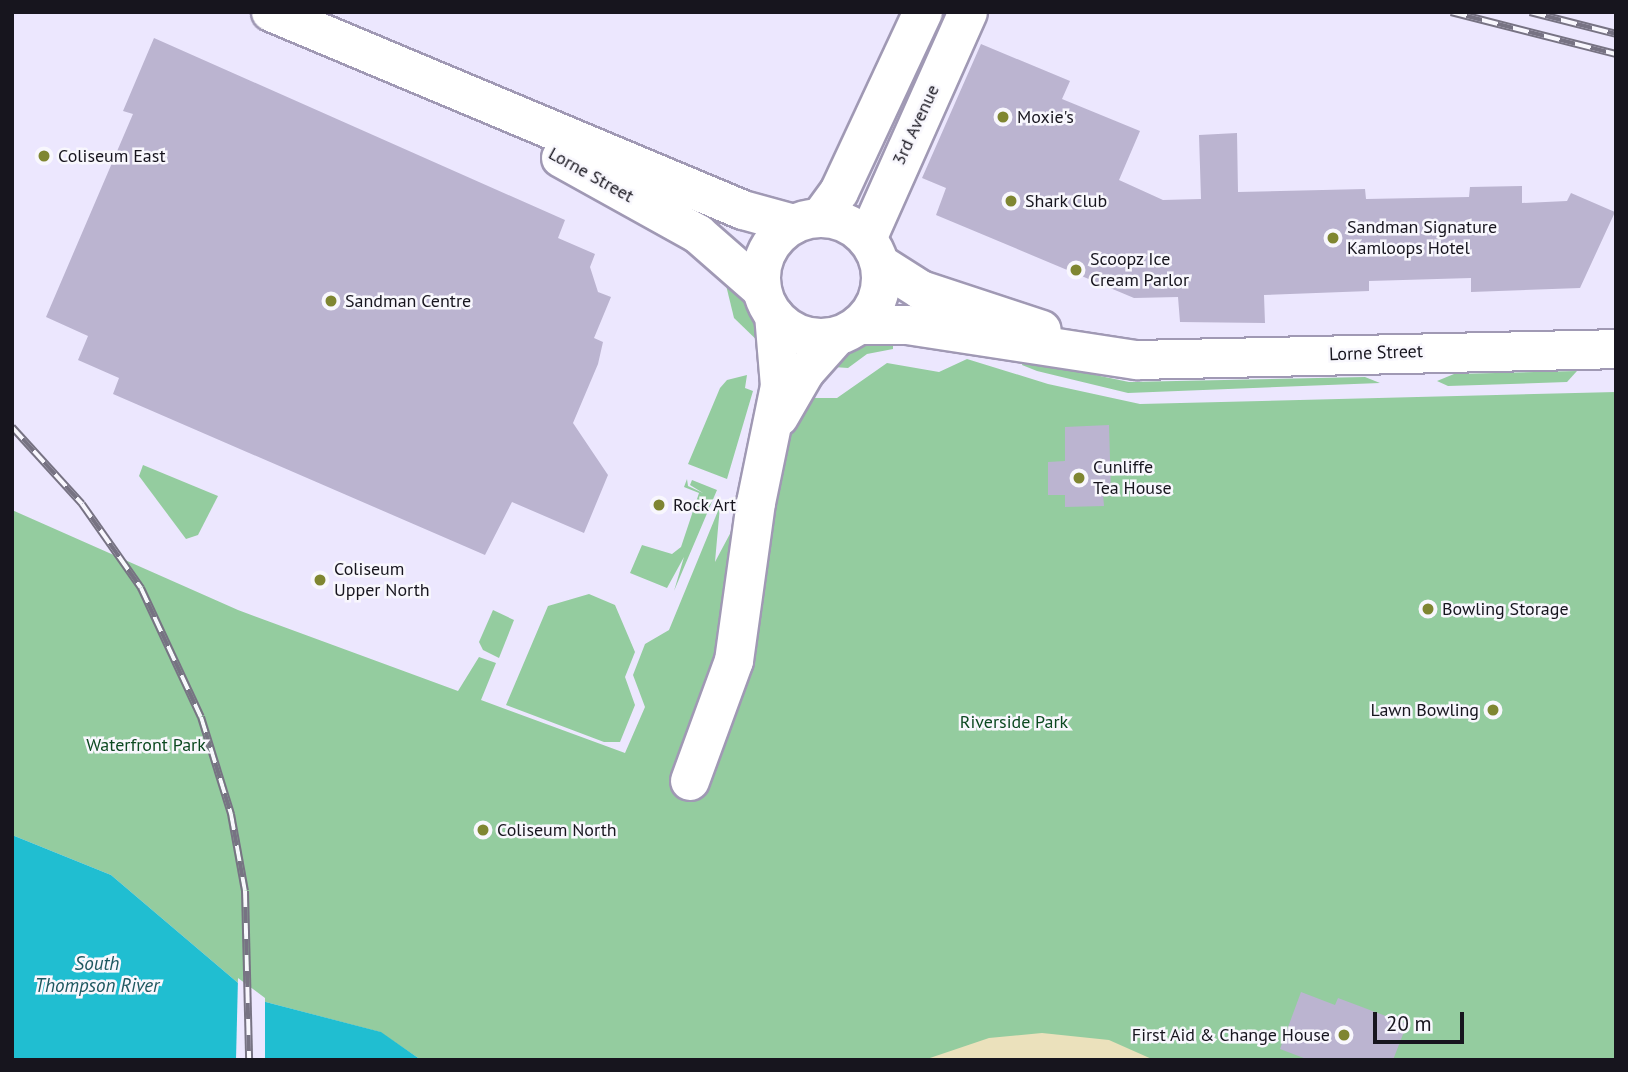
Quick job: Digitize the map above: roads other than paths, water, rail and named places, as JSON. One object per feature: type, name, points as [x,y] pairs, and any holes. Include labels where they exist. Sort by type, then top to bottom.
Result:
[{"type":"street","name":"Lorne Street","points":[[271,12],[409,74],[743,210],[807,221]]},
{"type":"street","points":[[690,781],[732,670],[760,478],[774,425],[780,386],[768,302],[771,245],[807,221],[839,192],[923,12]]},
{"type":"street","name":"3rd Avenue","points":[[873,251],[968,12]]},
{"type":"street","name":"Lorne Street","points":[[409,74],[698,234],[768,302]]},
{"type":"street","points":[[774,425],[805,372],[878,297],[873,251],[837,220],[807,221]]},
{"type":"street","name":"Lorne Street","points":[[873,251],[943,298],[1137,360]]},
{"type":"street","points":[[768,302],[802,335],[847,331]]},
{"type":"street","name":"Lorne Street","points":[[847,331],[907,325],[1137,360],[1616,349]]},
{"type":"water","name":"South Thompson River","points":[[12,835],[111,875],[258,1000],[381,1032],[421,1060],[12,1060]]},
{"type":"railway","points":[[1451,12],[1616,54]]},
{"type":"railway","points":[[1530,12],[1616,34]]},
{"type":"railway","points":[[12,427],[82,504],[141,588],[201,717],[231,814],[245,891],[249,1060]]},
{"type":"place","name":"Moxie's","points":[[1003,117]]},
{"type":"place","name":"Coliseum East","points":[[44,156]]},
{"type":"place","name":"Shark Club","points":[[1011,201]]},
{"type":"place","name":"Sandman Signature Kamloops Hotel","points":[[1333,238]]},
{"type":"place","name":"Scoopz Ice Cream Parlor","points":[[1076,270]]},
{"type":"place","name":"Sandman Centre","points":[[331,301]]},
{"type":"place","name":"Cunliffe Tea House","points":[[1079,478]]},
{"type":"place","name":"Rock Art","points":[[659,505]]},
{"type":"place","name":"Coliseum Upper North","points":[[320,580]]},
{"type":"place","name":"Bowling Storage","points":[[1428,609]]},
{"type":"place","name":"Lawn Bowling","points":[[1493,710]]},
{"type":"place","name":"Coliseum North","points":[[483,830]]},
{"type":"place","name":"First Aid & Change House","points":[[1344,1035]]},
{"type":"park label","name":"Riverside Park","points":[[1014,722]]},
{"type":"park label","name":"Waterfront Park","points":[[146,745]]}]
